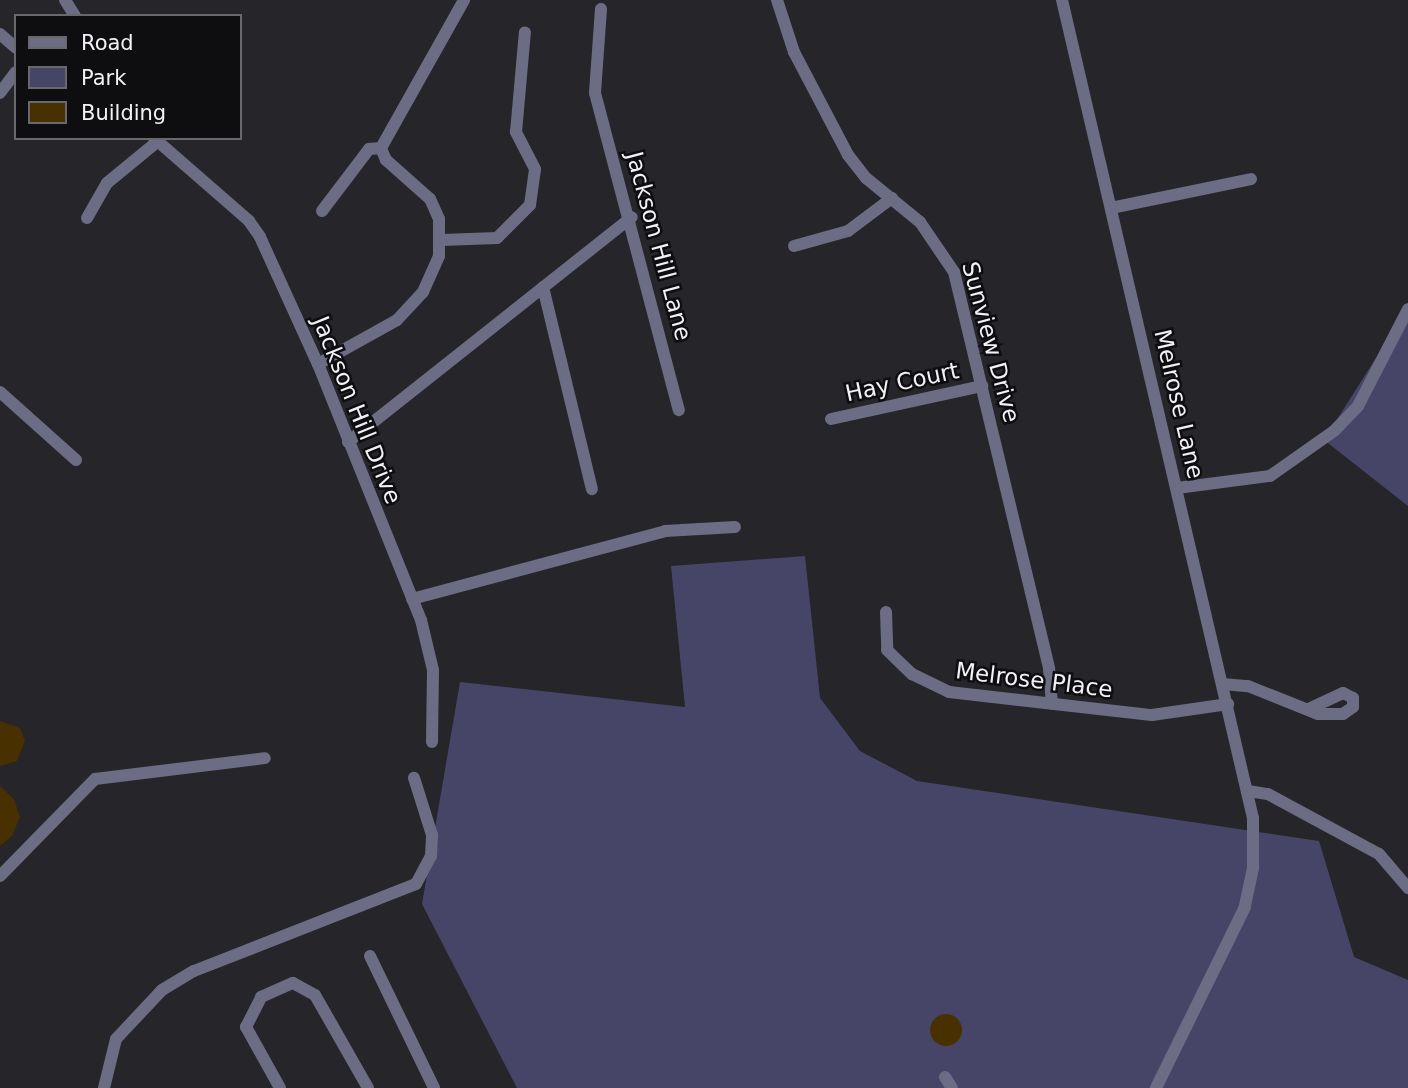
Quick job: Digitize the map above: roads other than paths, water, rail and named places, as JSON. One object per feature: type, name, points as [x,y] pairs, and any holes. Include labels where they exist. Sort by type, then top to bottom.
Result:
[{"type":"street","points":[[381,148],[464,0]]},
{"type":"street","name":"Sunview Drive","points":[[777,0],[794,52],[848,155],[929,232],[949,262],[982,386],[1049,668],[1052,704]]},
{"type":"street","name":"Melrose Lane","points":[[1062,0],[1253,818],[1253,869],[1245,908],[1156,1088]]},
{"type":"street","name":"Jackson Hill Lane","points":[[601,9],[595,93],[632,218],[679,411]]},
{"type":"street","points":[[442,240],[496,238],[518,222],[535,191],[535,169],[516,132],[525,32]]},
{"type":"street","points":[[0,34],[14,46]]},
{"type":"street","points":[[0,93],[14,75]]},
{"type":"street","points":[[87,218],[107,183],[155,140]]},
{"type":"street","name":"Jackson Hill Drive","points":[[155,140],[249,221],[318,365],[412,599],[433,670],[432,742]]},
{"type":"street","points":[[322,211],[369,149],[381,148]]},
{"type":"street","points":[[318,365],[397,320],[423,292],[442,240],[430,200],[386,160],[381,148]]},
{"type":"street","points":[[1111,208],[1251,178]]},
{"type":"street","points":[[794,246],[848,231],[892,198]]},
{"type":"street","points":[[348,442],[632,218]]},
{"type":"street","points":[[543,287],[592,489]]},
{"type":"street","points":[[1177,488],[1270,476],[1334,431],[1357,406],[1408,309]]},
{"type":"street","name":"Hay Court","points":[[831,419],[982,386]]},
{"type":"street","points":[[0,392],[76,460]]},
{"type":"street","points":[[412,599],[665,531],[736,527]]},
{"type":"street","name":"Melrose Place","points":[[886,612],[887,650],[924,682],[965,695],[1152,715],[1228,704]]},
{"type":"street","points":[[1223,684],[1248,686],[1308,709]]},
{"type":"street","points":[[0,876],[95,779],[265,758]]},
{"type":"street","points":[[103,1088],[116,1039],[162,990],[194,971],[416,884],[431,856],[428,811],[414,778]]},
{"type":"street","points":[[1248,791],[1268,794],[1379,854],[1408,888]]},
{"type":"street","points":[[370,956],[434,1088]]},
{"type":"street","points":[[280,1088],[246,1027],[261,997],[293,983],[315,995],[368,1088]]}]
